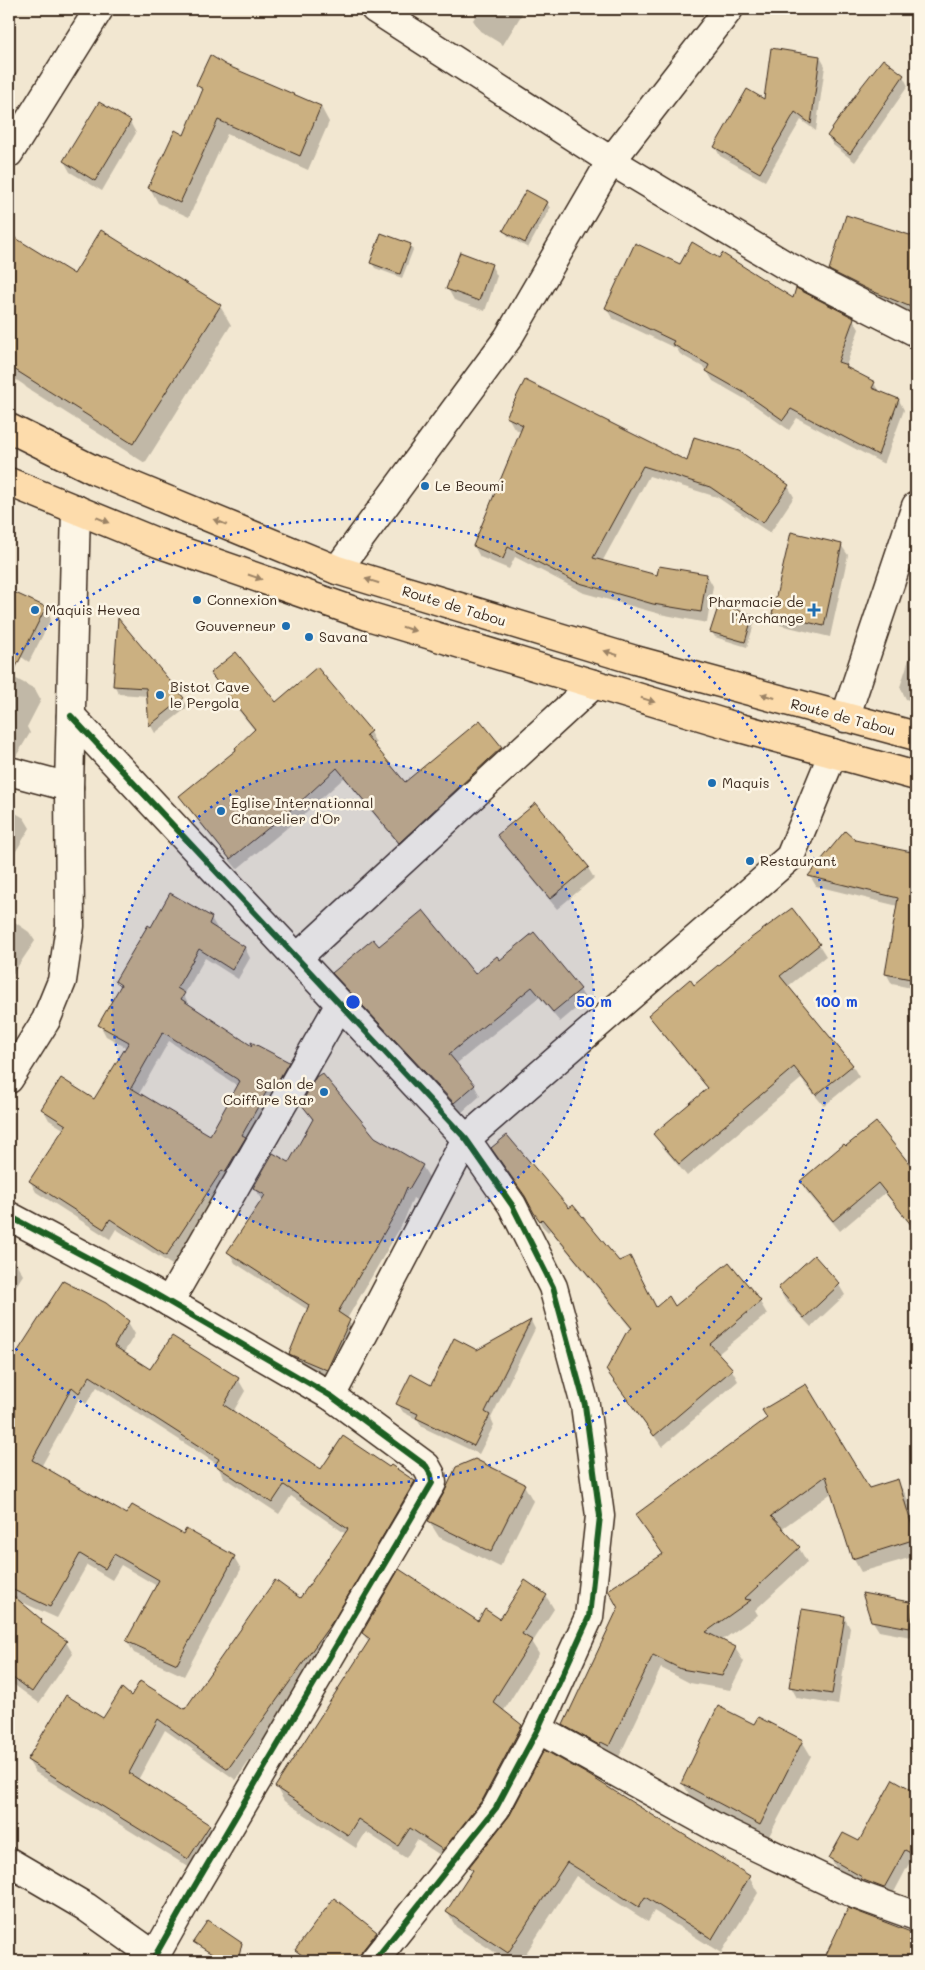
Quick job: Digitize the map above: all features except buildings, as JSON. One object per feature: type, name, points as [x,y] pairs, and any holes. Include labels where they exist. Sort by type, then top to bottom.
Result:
[{"type":"main road","name":"Route de Tabou","points":[[9,428],[94,470],[337,570],[635,660],[916,736]]},
{"type":"main road","points":[[9,482],[158,543],[368,616],[740,728],[916,776]]},
{"type":"street","points":[[9,153],[99,9]]},
{"type":"street","points":[[375,9],[611,161],[785,265],[916,332]]},
{"type":"street","points":[[337,570],[508,338],[611,161],[729,9]]},
{"type":"street","points":[[845,718],[916,506]]},
{"type":"street","points":[[9,1079],[46,1020],[62,981],[70,926],[69,787],[76,509]]},
{"type":"street","points":[[297,958],[594,684]]},
{"type":"street","points":[[71,716],[466,1139],[512,1205],[553,1287],[585,1404],[600,1516],[589,1616],[538,1729],[496,1808],[374,1961]]},
{"type":"street","points":[[331,1396],[466,1139],[790,857],[833,753]]},
{"type":"street","points":[[9,771],[69,787]]},
{"type":"street","points":[[169,1302],[340,1004]]},
{"type":"street","points":[[9,1216],[169,1302],[331,1396],[426,1466],[432,1475],[432,1483],[157,1959],[86,1907],[9,1862]]},
{"type":"street","points":[[538,1729],[718,1830],[857,1895],[916,1916]]},
{"type":"cycle path","points":[[71,716],[466,1139],[512,1205],[553,1287],[585,1405],[600,1516],[589,1617],[538,1729],[496,1808],[374,1961]]},
{"type":"cycle path","points":[[9,1216],[150,1291],[331,1396],[426,1466],[431,1475],[432,1483],[155,1956],[159,1961]]},
{"type":"place","name":"Le Beoumi","points":[[425,486]]},
{"type":"place","name":"Connexion","points":[[197,600]]},
{"type":"place","name":"Maquis Hevea","points":[[35,610]]},
{"type":"place","name":"Pharmacie de l'Archange","points":[[814,610]]},
{"type":"place","name":"Gouverneur","points":[[286,626]]},
{"type":"place","name":"Savana","points":[[309,637]]},
{"type":"place","name":"Bistot Cave le Pergola","points":[[160,695]]},
{"type":"place","name":"Maquis","points":[[712,783]]},
{"type":"place","name":"Eglise Internationnal Chancelier d'Or","points":[[221,811]]},
{"type":"place","name":"Restaurant","points":[[750,861]]},
{"type":"place","name":"Salon de Coiffure Star","points":[[324,1092]]}]
